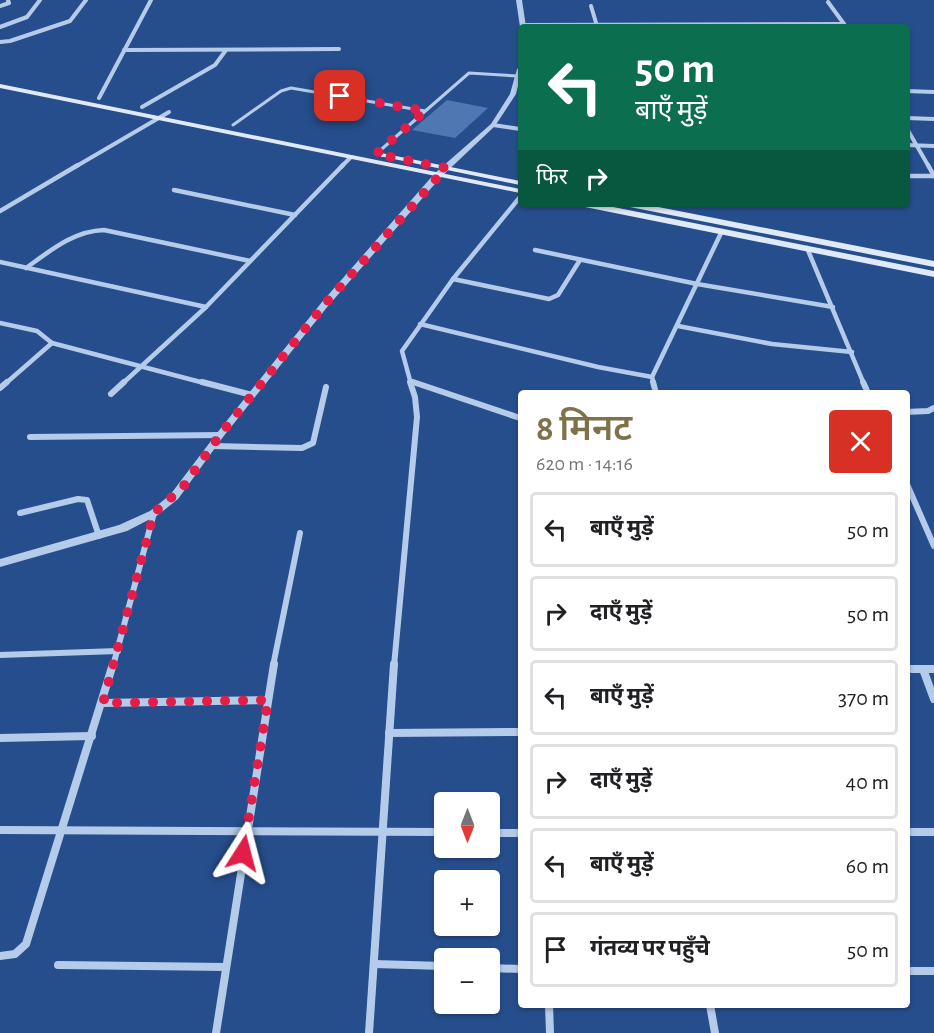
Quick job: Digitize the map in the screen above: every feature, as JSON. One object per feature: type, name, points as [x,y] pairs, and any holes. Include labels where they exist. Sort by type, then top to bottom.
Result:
[{"type":"main road","points":[[0,79],[376,154],[518,191]]},
{"type":"main road","points":[[0,86],[351,157],[518,183]]},
{"type":"main road","points":[[600,207],[934,274]]},
{"type":"main road","points":[[645,207],[934,264]]},
{"type":"street","points":[[0,6],[9,3],[8,0]]},
{"type":"street","points":[[0,27],[27,16],[40,0]]},
{"type":"street","points":[[0,42],[10,41],[70,21],[86,0]]},
{"type":"street","points":[[99,98],[118,67],[124,50],[151,0]]},
{"type":"street","points":[[519,0],[523,24]]},
{"type":"street","points":[[828,2],[844,24]]},
{"type":"street","points":[[591,6],[596,24]]},
{"type":"street","points":[[124,50],[339,49]]},
{"type":"street","points":[[142,107],[215,65],[225,50]]},
{"type":"street","points":[[910,91],[934,92]]},
{"type":"street","points":[[0,563],[99,536],[154,513],[183,487],[220,435],[325,304],[442,172],[494,124],[517,95]]},
{"type":"street","points":[[0,211],[169,112]]},
{"type":"street","points":[[910,118],[934,119]]},
{"type":"street","points":[[494,124],[518,129]]},
{"type":"street","points":[[910,135],[934,176]]},
{"type":"street","points":[[910,145],[934,146]]},
{"type":"street","points":[[111,394],[206,307],[351,157]]},
{"type":"street","points":[[910,176],[934,176]]},
{"type":"street","points":[[174,190],[295,215]]},
{"type":"street","points":[[369,1033],[389,733],[417,417],[415,397],[402,351],[453,279],[518,199]]},
{"type":"street","points":[[26,268],[78,234],[89,230],[104,230],[250,261]]},
{"type":"street","points":[[655,390],[652,377],[722,231]]},
{"type":"street","points":[[807,248],[867,390]]},
{"type":"street","points":[[535,250],[697,284],[833,308]]},
{"type":"street","points":[[453,279],[549,299],[558,295],[580,260]]},
{"type":"street","points":[[0,262],[206,307]]},
{"type":"street","points":[[0,323],[37,331],[52,343],[252,395]]},
{"type":"street","points":[[420,324],[598,367],[652,377]]},
{"type":"street","points":[[678,326],[772,344],[852,352]]},
{"type":"street","points":[[0,388],[52,343]]},
{"type":"street","points":[[410,381],[518,417]]},
{"type":"street","points":[[212,446],[302,448],[310,446],[313,443],[326,387]]},
{"type":"street","points":[[910,412],[923,412],[934,408]]},
{"type":"street","points":[[30,437],[220,435]]},
{"type":"street","points":[[910,491],[934,546]]},
{"type":"street","points":[[20,513],[78,499],[87,500],[99,536]]},
{"type":"street","points":[[0,956],[15,954],[26,944],[103,703],[154,513]]},
{"type":"street","points":[[216,1033],[246,830],[300,533]]},
{"type":"street","points":[[0,655],[118,651]]},
{"type":"street","points":[[910,669],[934,669]]},
{"type":"street","points":[[923,669],[934,699]]},
{"type":"street","points":[[103,703],[268,700]]},
{"type":"street","points":[[389,733],[518,732]]},
{"type":"street","points":[[0,738],[92,736]]},
{"type":"street","points":[[0,830],[434,832]]},
{"type":"street","points":[[910,832],[934,832]]},
{"type":"street","points":[[500,833],[518,833]]},
{"type":"street","points":[[374,964],[434,966]]},
{"type":"street","points":[[58,965],[226,967]]},
{"type":"street","points":[[500,968],[518,969]]},
{"type":"street","points":[[910,971],[934,971]]},
{"type":"street","points":[[549,1008],[550,1033]]},
{"type":"street","points":[[711,1008],[715,1033]]},
{"type":"lane","points":[[376,154],[469,73],[518,72]]},
{"type":"lane","points":[[233,125],[281,91],[291,88],[425,111]]},
{"type":"building","points":[[447,100],[488,108],[455,138],[412,130]]},
{"type":"route","points":[[243,853],[268,700],[103,703],[154,513],[183,487],[220,435],[325,304],[446,168],[376,154],[425,111],[340,96]]}]
